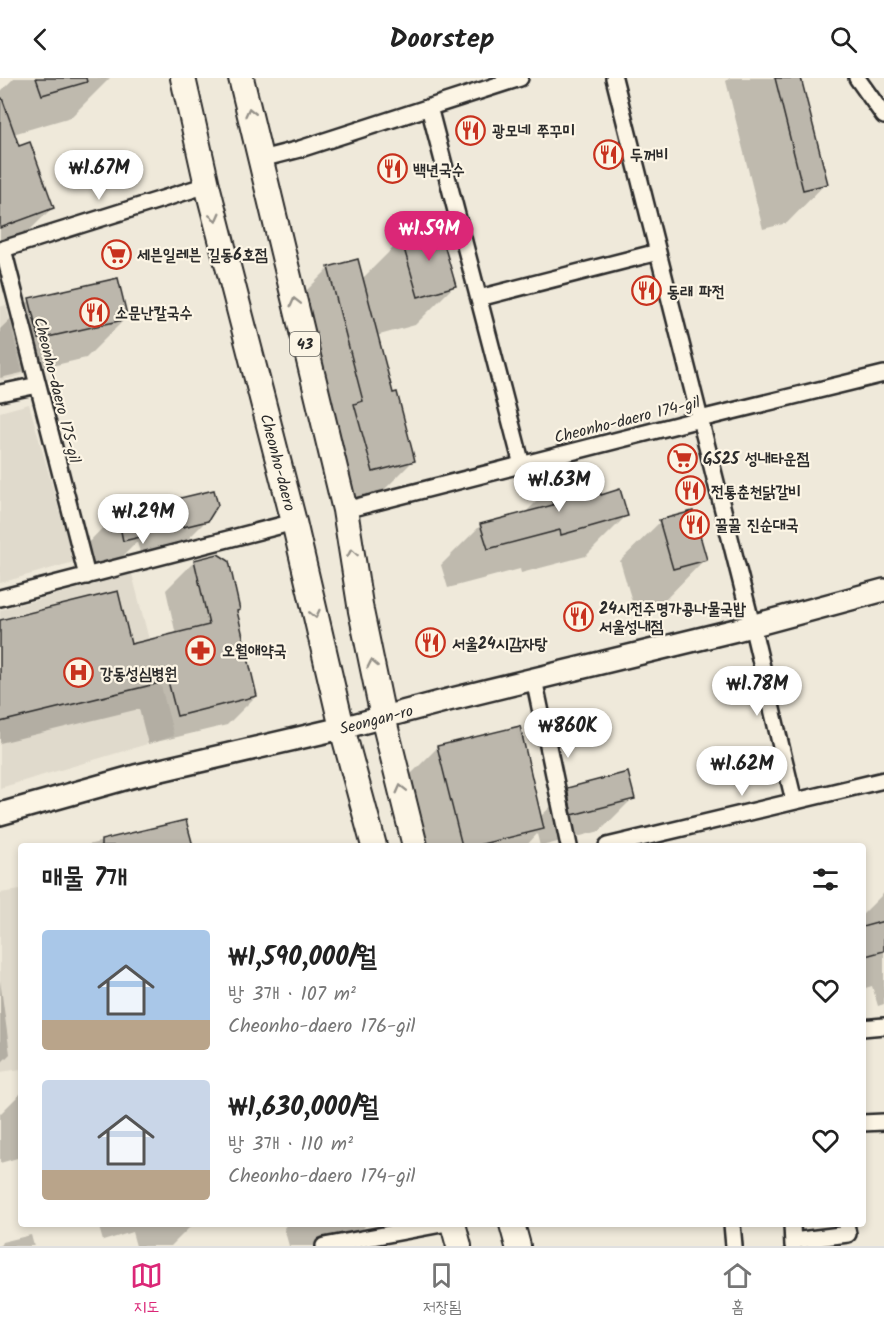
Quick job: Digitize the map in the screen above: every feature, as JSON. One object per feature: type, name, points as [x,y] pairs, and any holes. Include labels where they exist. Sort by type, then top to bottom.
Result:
[{"type":"main road","name":"Cheonho-daero","points":[[183,78],[207,185],[294,522],[342,728],[373,843]]},
{"type":"main road","name":"43","points":[[241,78],[345,510],[361,611],[383,717],[414,843]]},
{"type":"main road","points":[[454,1227],[459,1246]]},
{"type":"main road","points":[[513,1227],[518,1246]]},
{"type":"street","points":[[261,159],[520,78]]},
{"type":"street","points":[[615,78],[794,801]]},
{"type":"street","points":[[857,78],[884,116]]},
{"type":"street","points":[[429,107],[522,465]]},
{"type":"street","name":"Cheonho-daero 175-gil","points":[[87,576],[2,249],[207,185]]},
{"type":"street","points":[[479,298],[658,252]]},
{"type":"street","name":"Cheonho-daero 174-gil","points":[[345,510],[884,374]]},
{"type":"street","points":[[0,393],[38,385]]},
{"type":"street","points":[[0,598],[294,522]]},
{"type":"street","name":"Seongan-ro","points":[[0,814],[135,776],[342,728],[884,590]]},
{"type":"street","points":[[534,679],[568,843]]},
{"type":"street","points":[[632,843],[656,840],[794,801],[884,780]]},
{"type":"street","points":[[866,1028],[884,1026]]},
{"type":"street","points":[[866,1123],[884,1122]]},
{"type":"street","points":[[324,1246],[426,1227]]},
{"type":"street","points":[[732,1227],[734,1246]]},
{"type":"street","points":[[792,1227],[793,1244],[848,1234],[847,1227]]},
{"type":"shaded area","points":[[6,305],[23,375],[0,381],[0,307]]},
{"type":"shaded area","points":[[29,404],[74,562],[0,583],[0,412]]},
{"type":"shaded area","name":"강동성심병원","points":[[132,574],[174,736],[0,788],[0,610]]},
{"type":"shaded area","points":[[18,890],[18,1069],[0,1072],[0,893]]},
{"type":"building","points":[[36,78],[86,78],[87,82],[42,95]]},
{"type":"building","points":[[775,78],[801,78],[828,184],[803,190]]},
{"type":"building","points":[[0,98],[2,98],[19,146],[30,142],[54,208],[0,228]]},
{"type":"building","points":[[439,227],[456,286],[418,297],[401,238]]},
{"type":"building","points":[[358,259],[393,393],[397,392],[415,461],[373,472],[354,404],[363,401],[328,267]]},
{"type":"building","points":[[118,278],[128,319],[39,339],[29,298]]},
{"type":"building","points":[[596,474],[601,495],[620,489],[628,516],[561,535],[560,530],[488,549],[480,524],[553,505],[548,487]]},
{"type":"building","points":[[214,490],[218,505],[208,521],[183,527],[176,499]]},
{"type":"building","points":[[139,507],[145,536],[123,541],[117,512]]},
{"type":"building","points":[[693,511],[707,560],[673,569],[659,520]]},
{"type":"building","points":[[218,554],[229,561],[240,610],[237,611],[257,696],[177,716],[168,681],[0,722],[0,620],[118,591],[131,644],[209,625],[194,560]]},
{"type":"building","points":[[520,726],[544,829],[486,843],[461,843],[437,746]]},
{"type":"building","points":[[628,772],[635,799],[572,815],[567,788]]},
{"type":"building","points":[[186,820],[192,843],[101,843],[101,840]]},
{"type":"building","points":[[884,921],[884,951],[866,956],[866,926]]},
{"type":"place","name":"광모네 쭈꾸미","points":[[471,130]]},
{"type":"place","name":"두꺼비","points":[[609,154]]},
{"type":"place","name":"백년국수","points":[[392,169]]},
{"type":"place","name":"세븐일레븐 길동6호점","points":[[116,254]]},
{"type":"place","name":"동래 파전","points":[[646,291]]},
{"type":"place","name":"소문난칼국수","points":[[94,312]]},
{"type":"place","name":"GS25 성내타운점","points":[[682,458]]},
{"type":"place","name":"전통춘천닭갈비","points":[[690,491]]},
{"type":"place","name":"꿀꿀 진순대국","points":[[694,524]]},
{"type":"place","name":"24시전주명가콩나물국밥 서울성내점","points":[[578,617]]},
{"type":"place","name":"서울24시감자탕","points":[[431,643]]},
{"type":"place","name":"오월애약국","points":[[201,650]]},
{"type":"place","name":"강동성심병원","points":[[79,673]]}]
